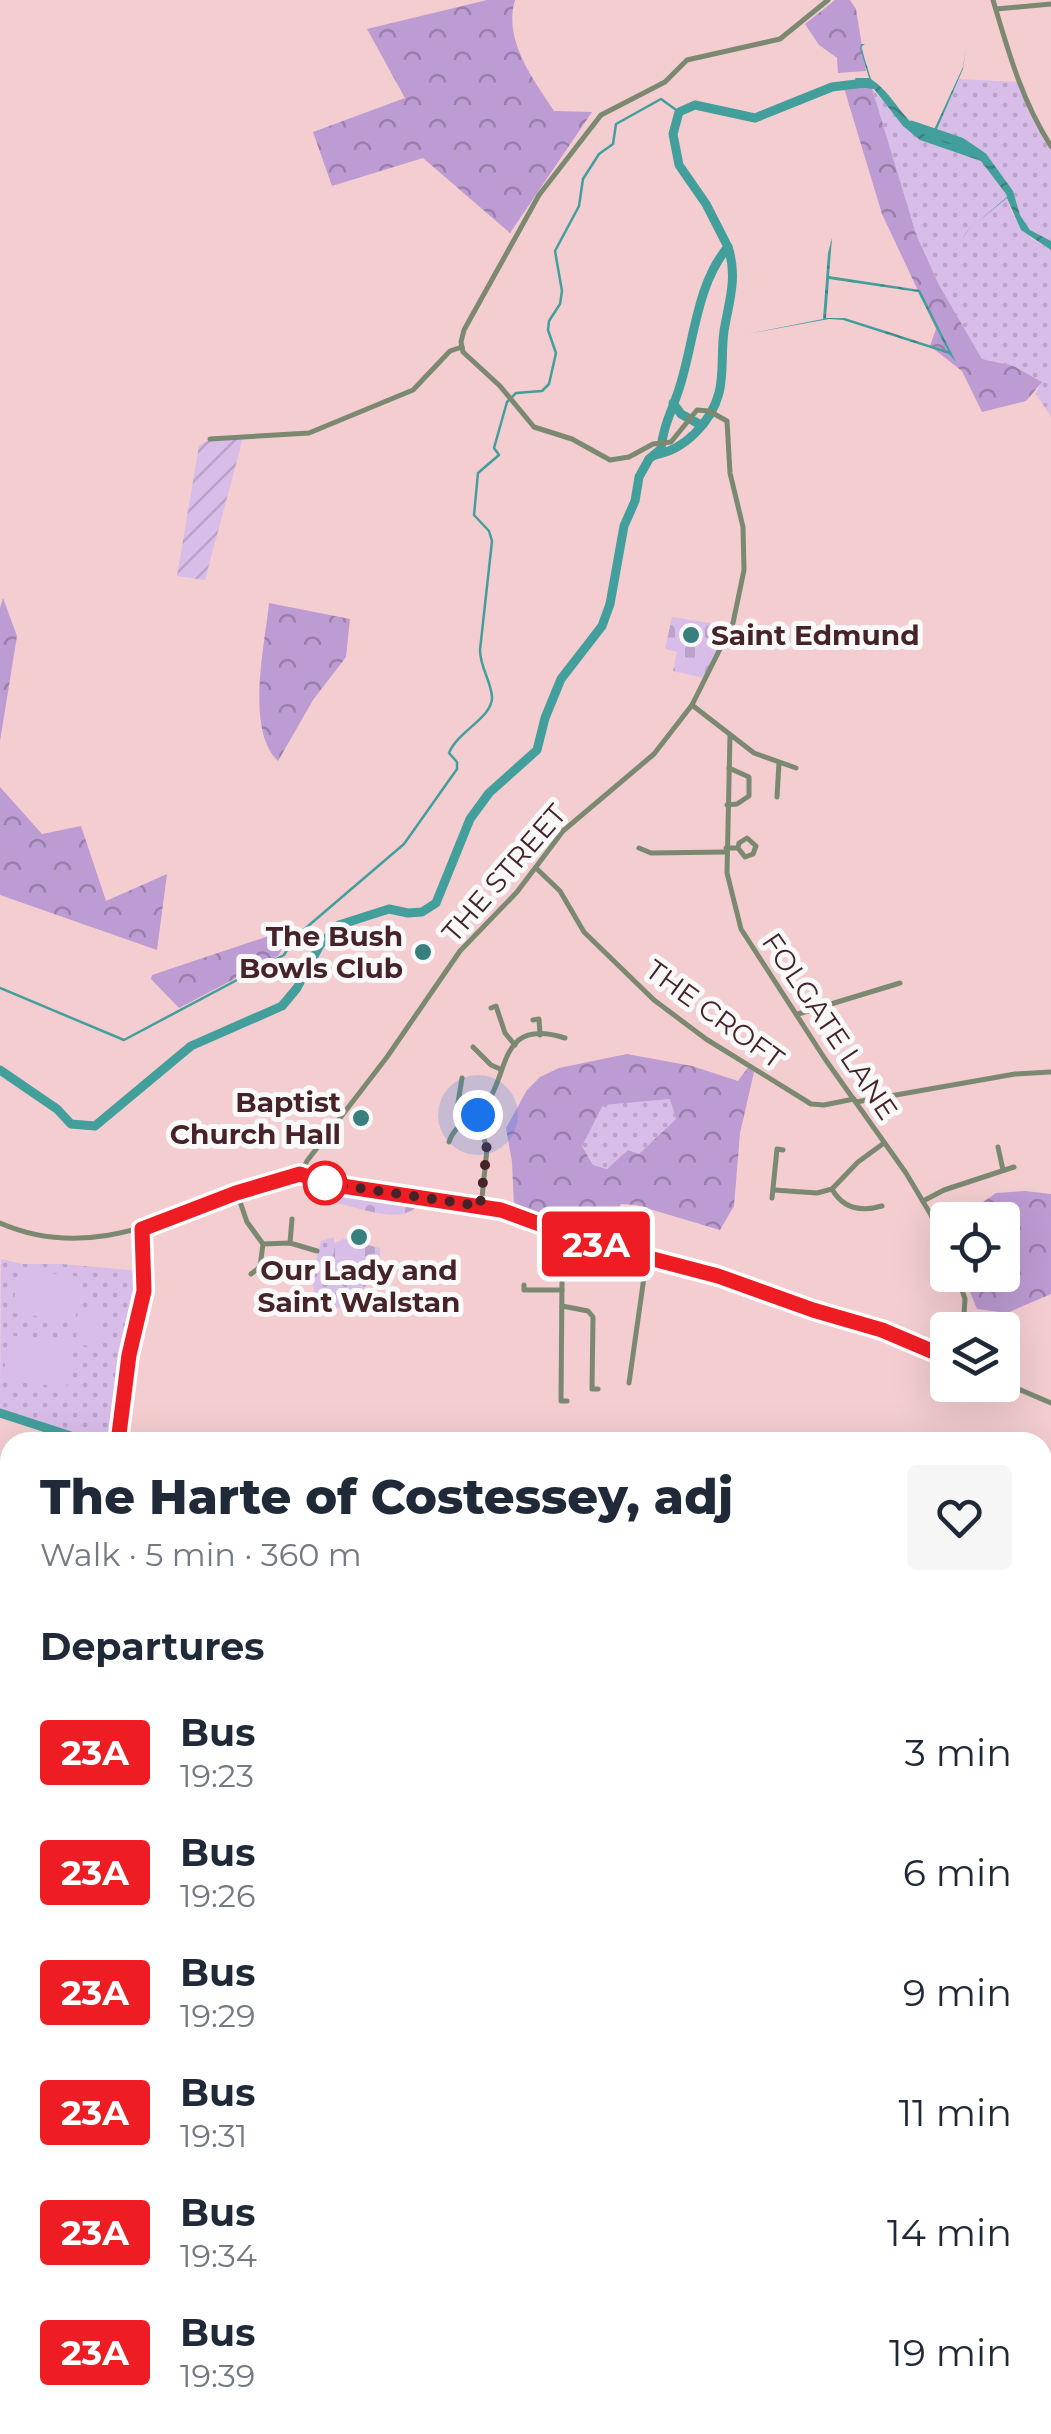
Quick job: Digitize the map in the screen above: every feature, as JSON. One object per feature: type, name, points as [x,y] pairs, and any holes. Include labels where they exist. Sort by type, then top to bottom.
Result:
[{"type":"street","points":[[993,0],[1019,82],[1051,146]]},
{"type":"street","points":[[210,439],[309,433],[413,390],[450,351],[462,347],[464,330],[526,216],[601,115],[664,82],[687,60],[769,43],[788,34],[824,1]]},
{"type":"street","points":[[996,10],[1051,4]]},
{"type":"street","name":"THE STREET","points":[[300,1174],[403,1036],[455,958],[536,868],[568,826],[654,754],[692,705],[733,623],[744,570],[742,526],[728,452],[728,421],[704,409],[692,413],[676,439],[610,460],[572,439],[534,427],[462,347]]},
{"type":"street","points":[[692,705],[754,752],[793,770]]},
{"type":"street","name":"FOLGATE LANE","points":[[730,735],[726,806],[728,887],[741,929],[930,1216]]},
{"type":"street","points":[[777,796],[780,763]]},
{"type":"street","name":"FOLGATE LANE","points":[[726,806],[749,796],[749,777],[728,768]]},
{"type":"street","points":[[643,848],[651,853],[738,848]]},
{"type":"street","name":"THE CROFT","points":[[536,868],[560,890],[575,920],[598,947],[654,1000],[810,1104],[1050,1072]]},
{"type":"street","points":[[798,1014],[900,983]]},
{"type":"street","points":[[495,1006],[505,1033],[515,1045]]},
{"type":"street","points":[[539,1019],[540,1034]]},
{"type":"street","points":[[450,1142],[456,1127],[477,1114],[489,1100],[504,1057],[515,1045],[540,1034],[564,1038]]},
{"type":"street","points":[[478,1048],[500,1069]]},
{"type":"street","points":[[460,1081],[458,1103],[466,1120]]},
{"type":"street","points":[[477,1114],[487,1149],[480,1206]]},
{"type":"street","points":[[777,1149],[773,1194],[817,1193],[832,1189],[884,1143]]},
{"type":"street","points":[[1001,1150],[1003,1170]]},
{"type":"street","points":[[923,1201],[1014,1167]]},
{"type":"street","points":[[0,1224],[53,1239],[142,1229],[236,1193],[300,1174],[329,1184],[501,1210],[567,1235],[718,1276],[802,1307],[882,1330],[930,1350]]},
{"type":"street","points":[[832,1189],[846,1205],[879,1210]]},
{"type":"street","points":[[236,1193],[247,1222],[263,1244],[260,1267],[250,1274]]},
{"type":"street","points":[[290,1243],[294,1222]]},
{"type":"street","points":[[119,1432],[129,1355],[144,1291],[142,1229]]},
{"type":"street","points":[[561,1401],[562,1290],[567,1235]]},
{"type":"street","points":[[263,1244],[290,1243],[314,1254]]},
{"type":"street","points":[[632,1379],[647,1256]]},
{"type":"street","points":[[260,1267],[267,1273]]},
{"type":"street","points":[[524,1290],[562,1290]]},
{"type":"street","points":[[562,1306],[588,1311],[594,1317],[592,1389],[598,1389]]},
{"type":"street","points":[[1020,1390],[1051,1404]]},
{"type":"green space","points":[[487,0],[515,0],[513,30],[522,59],[554,111],[592,112],[510,233],[423,158],[332,186],[313,132],[405,98],[367,29]]},
{"type":"green space","points":[[835,0],[850,0],[856,9],[866,71],[838,73],[837,58],[819,45],[805,24]]},
{"type":"green space","points":[[958,79],[1017,82],[1033,121],[1051,149],[1051,241],[1030,230],[1014,195],[987,155],[934,136]]},
{"type":"green space","points":[[871,85],[916,234],[939,285],[982,359],[1014,366],[1042,382],[1026,401],[982,412],[962,371],[930,346],[936,329],[882,214],[844,88]]},
{"type":"green space","points":[[872,89],[920,140],[982,161],[1006,194],[1012,214],[1031,238],[1051,250],[1051,417],[1036,394],[1041,381],[1014,366],[982,359],[939,285],[916,234]]},
{"type":"green space","points":[[243,438],[205,580],[177,576],[199,446],[207,441]]},
{"type":"green space","points":[[3,598],[17,636],[0,741],[0,608]]},
{"type":"green space","points":[[269,603],[350,619],[346,657],[313,700],[278,761],[268,747],[260,708]]},
{"type":"green space","points":[[672,617],[729,626],[704,678],[673,671],[677,652],[665,649]]},
{"type":"green space","points":[[0,787],[42,834],[81,826],[106,901],[167,874],[157,950],[0,895]]},
{"type":"green space","points":[[278,933],[288,938],[278,956],[179,1008],[151,979],[152,975]]},
{"type":"green space","points":[[627,1054],[692,1066],[738,1081],[749,1066],[754,1072],[740,1133],[734,1206],[720,1230],[621,1204],[608,1242],[518,1213],[506,1128],[527,1090],[540,1077],[559,1068]],"holes":[[[670,1099],[676,1119],[639,1154],[628,1150],[607,1169],[593,1165],[582,1146],[603,1105]]]},
{"type":"green space","points":[[670,1099],[676,1119],[639,1154],[628,1150],[608,1169],[593,1165],[582,1145],[603,1104]]},
{"type":"green space","points":[[335,1188],[415,1201],[415,1208],[398,1215],[366,1211],[336,1203]]},
{"type":"green space","points":[[996,1193],[1051,1194],[1051,1294],[1009,1312],[977,1309],[970,1292],[1020,1292],[1020,1202],[983,1202]]},
{"type":"green space","points":[[334,1237],[335,1258],[380,1256],[373,1276],[339,1308],[318,1311],[295,1304],[296,1296],[314,1292],[312,1277],[321,1241]]},
{"type":"green space","points":[[344,1239],[380,1248],[380,1256],[334,1258],[334,1243]]},
{"type":"green space","points":[[1,1259],[22,1264],[140,1271],[114,1432],[62,1432],[0,1409]]},
{"type":"green space","points":[[19,1269],[81,1277],[75,1321],[12,1313]]},
{"type":"green space","points":[[80,1309],[102,1312],[97,1347],[75,1344]]},
{"type":"green space","points":[[9,1335],[73,1344],[66,1388],[3,1379]]},
{"type":"water","points":[[861,44],[865,44],[861,47],[871,79],[914,125],[931,136],[963,67],[966,48],[963,69],[934,136],[987,155],[1013,191],[1020,215],[1030,230],[1051,241],[1051,250],[1021,230],[1007,198],[974,225],[1006,194],[981,161],[920,140],[903,126],[874,89],[858,87],[855,78],[869,78],[860,48]]},
{"type":"water","points":[[832,238],[829,276],[920,290],[956,362],[949,354],[843,320],[829,319],[747,334],[823,319]],"holes":[[[829,279],[918,292],[948,351],[845,318],[826,318]]]},
{"type":"waterway","points":[[0,1070],[57,1109],[71,1124],[95,1126],[191,1046],[282,1006],[297,988],[320,945],[339,925],[389,909],[422,912],[436,903],[470,819],[489,793],[537,750],[561,679],[602,626],[639,477],[649,459],[661,449],[702,296],[728,247],[706,204],[679,165],[673,134],[679,112],[695,105],[755,118],[832,87],[864,83]]},
{"type":"waterway","points":[[0,988],[124,1040],[284,955],[294,938],[404,844],[457,769],[457,762],[449,753],[453,745],[491,704],[480,650],[492,541],[489,531],[474,515],[478,473],[499,455],[494,448],[507,402],[516,393],[542,391],[549,384],[556,353],[549,321],[560,304],[562,291],[555,251],[579,206],[583,179],[599,154],[613,144],[616,124],[661,99],[679,112]]},
{"type":"waterway","points":[[911,125],[961,142],[983,157]]},
{"type":"waterway","points":[[655,455],[686,441],[715,404],[721,386],[724,331],[732,289],[728,247]]},
{"type":"waterway","points":[[673,403],[681,414],[701,425]]},
{"type":"waterway","points":[[0,1413],[58,1432]]},
{"type":"bus line","name":"23A","points":[[119,1432],[129,1355],[144,1291],[142,1229],[236,1193],[300,1174],[329,1184],[501,1210],[588,1242],[718,1276],[882,1330],[930,1350]]},
{"type":"place","name":"Saint Edmund","points":[[691,635]]},
{"type":"place","name":"The Bush Bowls Club","points":[[423,952]]},
{"type":"place","name":"Baptist Church Hall","points":[[361,1118]]},
{"type":"place","name":"Our Lady and Saint Walstan","points":[[359,1237]]},
{"type":"route","points":[[325,1183],[480,1206],[487,1149],[478,1115]]}]
